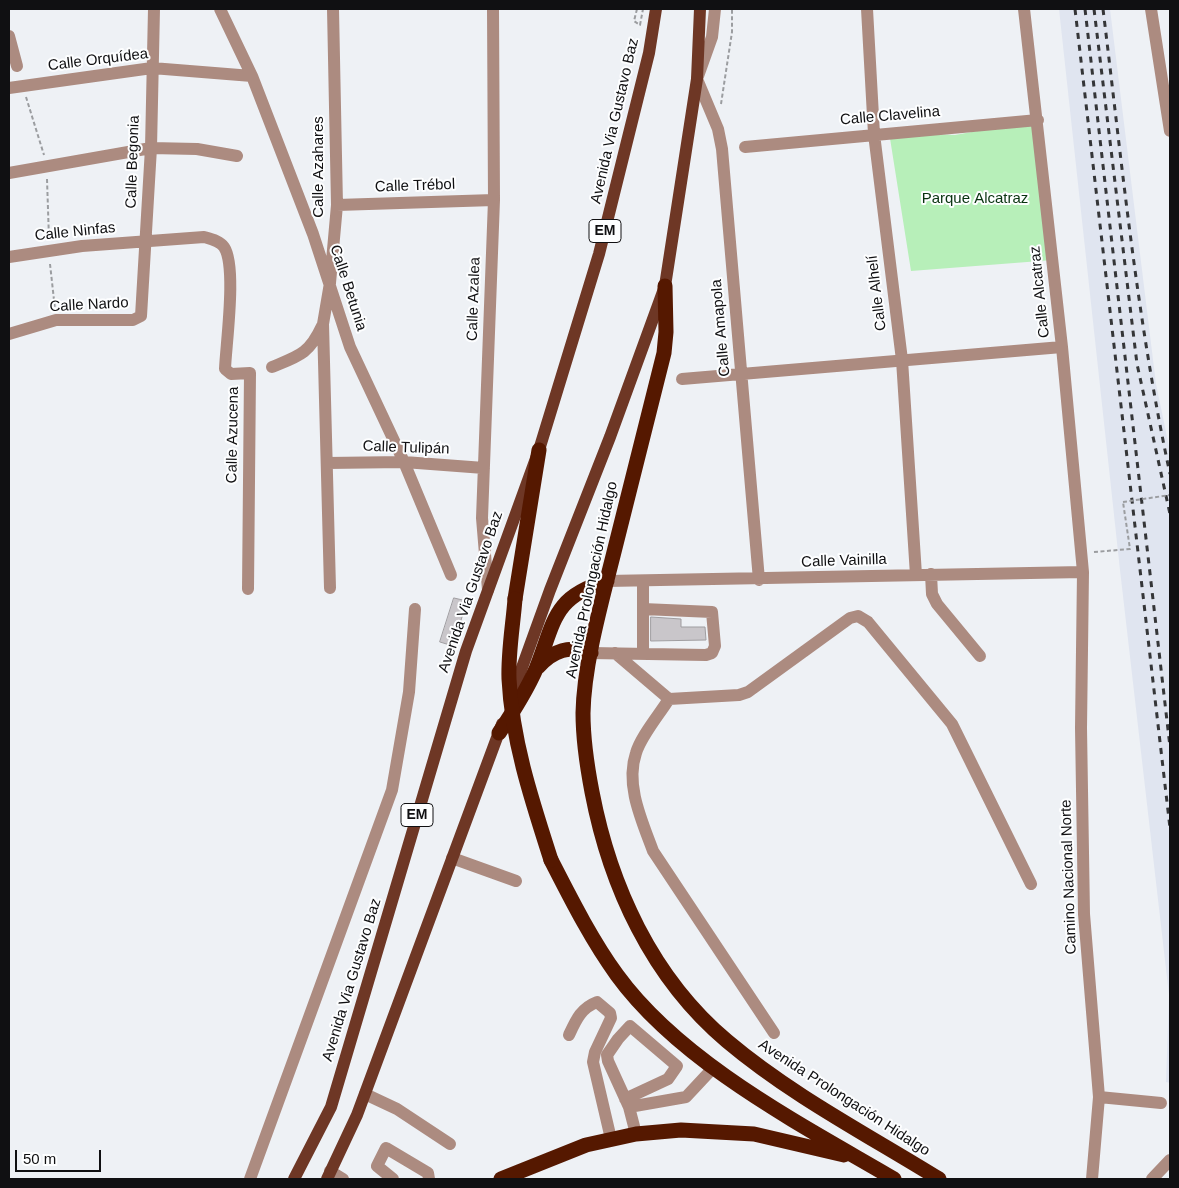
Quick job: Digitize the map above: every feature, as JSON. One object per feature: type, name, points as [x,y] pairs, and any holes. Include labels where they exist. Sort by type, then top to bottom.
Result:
[{"type":"highway","name":"Avenida Prolongación Hidalgo","points":[[665,286],[666,332],[664,353],[607,581],[591,653],[583,712],[587,762],[598,823],[619,892],[650,951],[685,998],[725,1039],[772,1075],[939,1179]]},
{"type":"highway","points":[[539,450],[515,599],[509,678],[516,730],[526,781],[551,860],[581,918],[618,976],[659,1022],[714,1067],[757,1096],[894,1179]]},
{"type":"highway","points":[[499,733],[519,704],[536,670],[559,610],[576,593],[607,581]]},
{"type":"highway","points":[[536,670],[552,654],[560,650],[580,649],[591,653]]},
{"type":"highway","points":[[501,1179],[586,1145],[636,1134],[681,1130],[754,1134],[857,1158]]},
{"type":"main road","name":"Avenida Via Gustavo Baz","points":[[294,1179],[331,1107],[466,651],[539,450],[599,254],[649,53],[656,9]]},
{"type":"main road","points":[[329,1175],[365,1094],[550,590],[610,437],[665,286],[697,79],[700,9]]},
{"type":"street","name":"Calle Begonia","points":[[141,316],[151,148],[154,9]]},
{"type":"street","name":"Calle Betunia","points":[[220,9],[252,76],[330,283],[350,347],[404,462],[450,575]]},
{"type":"street","name":"Calle Azahares","points":[[330,588],[323,324],[330,283],[337,205],[333,9]]},
{"type":"street","name":"Calle Azalea","points":[[488,590],[482,518],[494,200],[493,9]]},
{"type":"street","points":[[697,79],[712,37],[715,9]]},
{"type":"street","name":"Calle Alhelí","points":[[867,9],[874,134],[902,360],[916,575]]},
{"type":"street","name":"Calle Alcatraz","points":[[1024,9],[1038,120],[1062,347],[1083,572]]},
{"type":"street","points":[[1151,9],[1170,131]]},
{"type":"street","points":[[9,36],[17,66]]},
{"type":"street","name":"Calle Orquídea","points":[[9,88],[152,68],[252,76]]},
{"type":"street","name":"Calle Amapola","points":[[697,79],[718,129],[722,149],[759,580]]},
{"type":"street","name":"Calle Clavelina","points":[[745,147],[1038,120]]},
{"type":"street","points":[[9,173],[151,148],[197,149],[237,156]]},
{"type":"street","name":"Calle Trébol","points":[[337,205],[494,200]]},
{"type":"street","name":"Calle Ninfas","points":[[9,257],[82,246],[204,237],[224,246]]},
{"type":"street","name":"Calle Azucena","points":[[224,246],[231,266],[225,369],[231,374],[250,373],[248,589]]},
{"type":"street","name":"Calle Nardo","points":[[9,334],[56,320],[133,320],[141,316]]},
{"type":"street","name":"Calle Azahares","points":[[272,367],[295,358],[310,348],[323,324]]},
{"type":"street","points":[[682,379],[1062,347]]},
{"type":"street","name":"Calle Tulipán","points":[[327,463],[404,462],[484,468]]},
{"type":"street","name":"Calle Vainilla","points":[[607,581],[759,580],[931,574],[1083,572]]},
{"type":"street","name":"Camino Nacional Norte","points":[[1083,572],[1080,728],[1084,914],[1099,1097],[1095,1165],[1092,1179]]},
{"type":"street","points":[[931,574],[932,594],[937,604],[980,656]]},
{"type":"street","points":[[643,581],[643,654]]},
{"type":"street","points":[[250,1179],[392,790],[409,692],[415,609]]},
{"type":"street","points":[[591,653],[706,655],[712,652],[715,646],[712,612],[642,609]]},
{"type":"street","points":[[615,653],[669,700],[748,692],[850,618],[858,616],[868,622],[952,724],[1031,884]]},
{"type":"street","points":[[669,700],[636,751],[632,770],[640,817],[653,851],[774,1033]]},
{"type":"street","points":[[452,858],[516,882]]},
{"type":"street","points":[[569,1035],[578,1015],[589,1005],[598,1002],[610,1013],[611,1018],[595,1052],[593,1062],[611,1139]]},
{"type":"street","points":[[627,1103],[668,1079],[678,1066],[630,1026],[618,1038],[607,1055],[627,1103],[636,1134]]},
{"type":"street","points":[[627,1103],[686,1097],[714,1067]]},
{"type":"street","points":[[365,1094],[398,1109],[450,1144]]},
{"type":"street","points":[[1099,1097],[1161,1103]]},
{"type":"street","points":[[392,1179],[377,1166],[386,1148],[428,1173],[429,1179]]},
{"type":"street","points":[[1152,1179],[1170,1160]]},
{"type":"street","points":[[329,1175],[343,1179]]},
{"type":"path","points":[[637,9],[634,21],[640,25],[642,9]]},
{"type":"path","points":[[718,129],[732,32],[732,9]]},
{"type":"path","points":[[23,86],[47,166]]},
{"type":"path","points":[[1081,553],[1130,549],[1123,502],[1170,495]]},
{"type":"shaded area","points":[[1059,9],[1110,9],[1156,384],[1170,451],[1170,1083],[1166,1082],[1169,995],[1120,570]]},
{"type":"green space","name":"Parque Alcatraz","points":[[1038,120],[1053,260],[911,271],[889,132],[955,135]]},
{"type":"building","points":[[454,598],[467,601],[453,646],[440,642]]},
{"type":"building","points":[[651,617],[681,619],[681,627],[705,627],[706,640],[651,641]]},
{"type":"railway","points":[[1075,9],[1170,828]]},
{"type":"railway","points":[[1085,9],[1170,747]]},
{"type":"railway","points":[[1094,9],[1137,364],[1170,514]]},
{"type":"railway","points":[[1103,9],[1139,301],[1158,416],[1170,474]]}]
